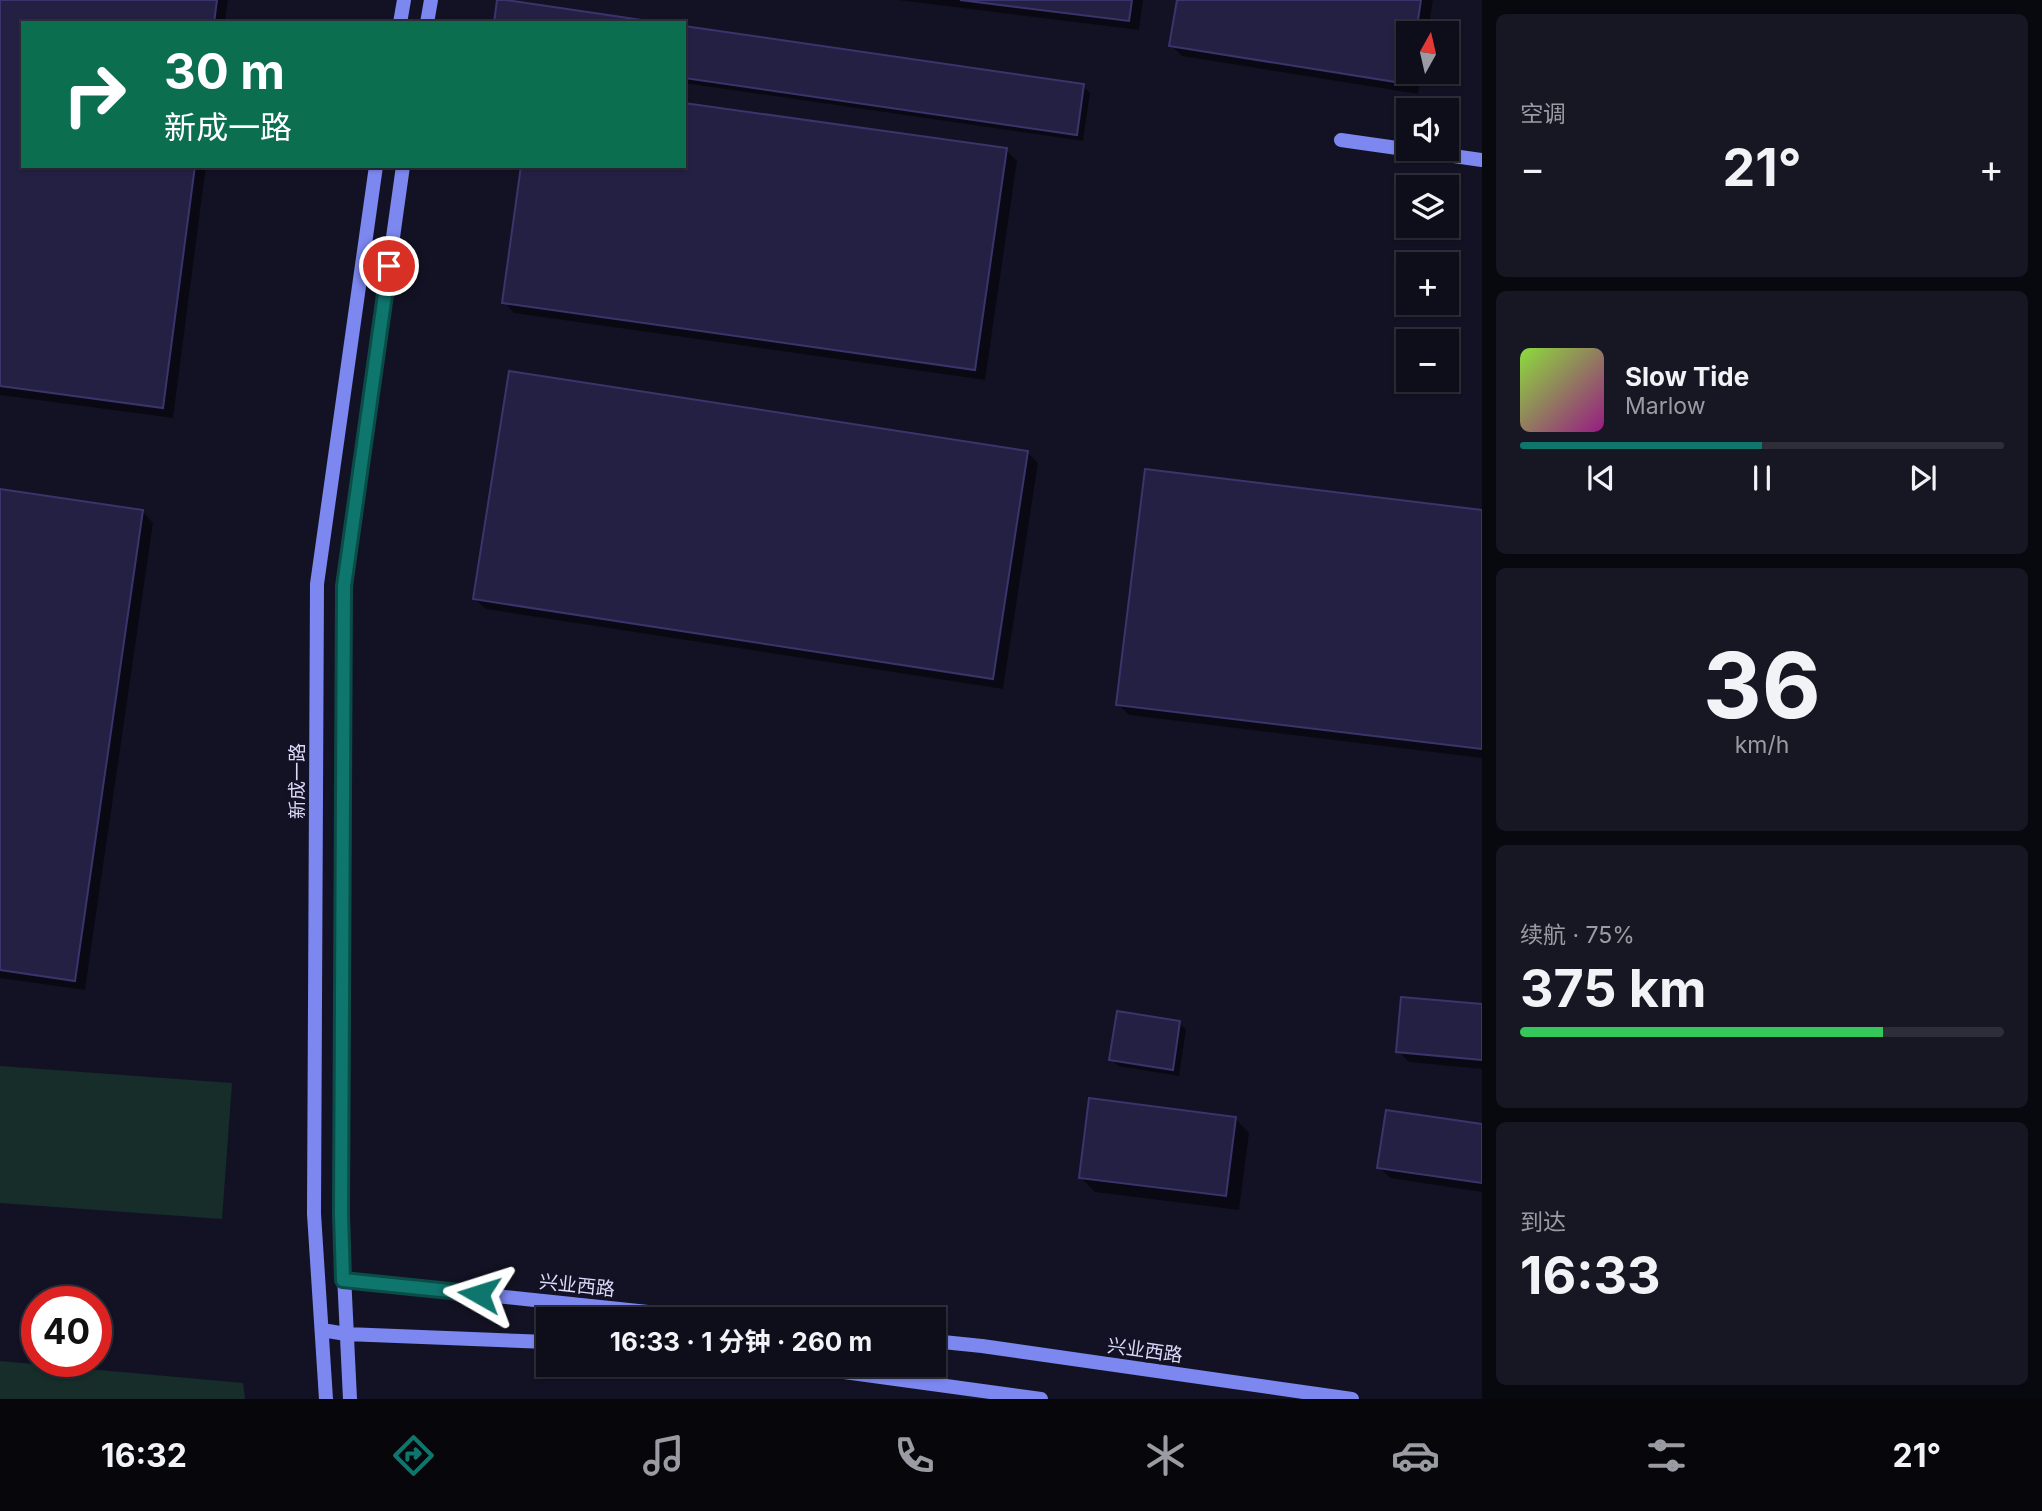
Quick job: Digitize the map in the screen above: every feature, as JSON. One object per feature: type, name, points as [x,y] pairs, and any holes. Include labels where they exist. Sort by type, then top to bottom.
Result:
[{"type":"street","points":[[400,21],[404,0]]},
{"type":"street","points":[[427,21],[431,0]]},
{"type":"street","points":[[1341,140],[1482,160]]},
{"type":"street","name":"新成一路","points":[[326,1399],[314,1214],[317,584],[376,168]]},
{"type":"street","points":[[350,1399],[341,1213],[344,586],[403,168]]},
{"type":"street","name":"兴业西路","points":[[343,1280],[600,1307]]},
{"type":"street","points":[[322,1330],[346,1334],[536,1342]]},
{"type":"street","name":"兴业西路","points":[[946,1342],[1352,1399]]},
{"type":"street","points":[[881,1377],[1041,1399]]},
{"type":"green space","points":[[0,1066],[232,1083],[222,1219],[0,1203]]},
{"type":"green space","points":[[0,1361],[21,1363],[21,1377],[112,1377],[112,1371],[243,1383],[245,1399],[0,1399]]},
{"type":"building","points":[[0,0],[217,0],[214,21],[21,21],[21,168],[195,168],[163,408],[0,386]]},
{"type":"building","points":[[497,0],[506,0],[648,21],[494,21]]},
{"type":"building","points":[[960,0],[1132,0],[1129,21]]},
{"type":"building","points":[[1177,0],[1421,0],[1418,21],[1396,21],[1396,82],[1169,46]]},
{"type":"building","points":[[686,26],[1084,84],[1077,135],[686,78]]},
{"type":"building","points":[[686,103],[1007,148],[975,370],[502,303],[521,168],[686,168]]},
{"type":"building","points":[[509,371],[1028,451],[993,679],[473,599]]},
{"type":"building","points":[[1145,469],[1482,510],[1482,749],[1116,705]]},
{"type":"building","points":[[0,489],[143,510],[75,981],[0,970]]},
{"type":"building","points":[[1401,997],[1482,1004],[1482,1060],[1396,1052]]},
{"type":"building","points":[[1117,1011],[1180,1021],[1173,1070],[1109,1060]]},
{"type":"building","points":[[1089,1098],[1236,1117],[1226,1196],[1079,1178]]},
{"type":"building","points":[[1386,1110],[1482,1124],[1482,1183],[1377,1168]]},
{"type":"route","points":[[389,266],[344,586],[343,1280],[479,1294]]}]
